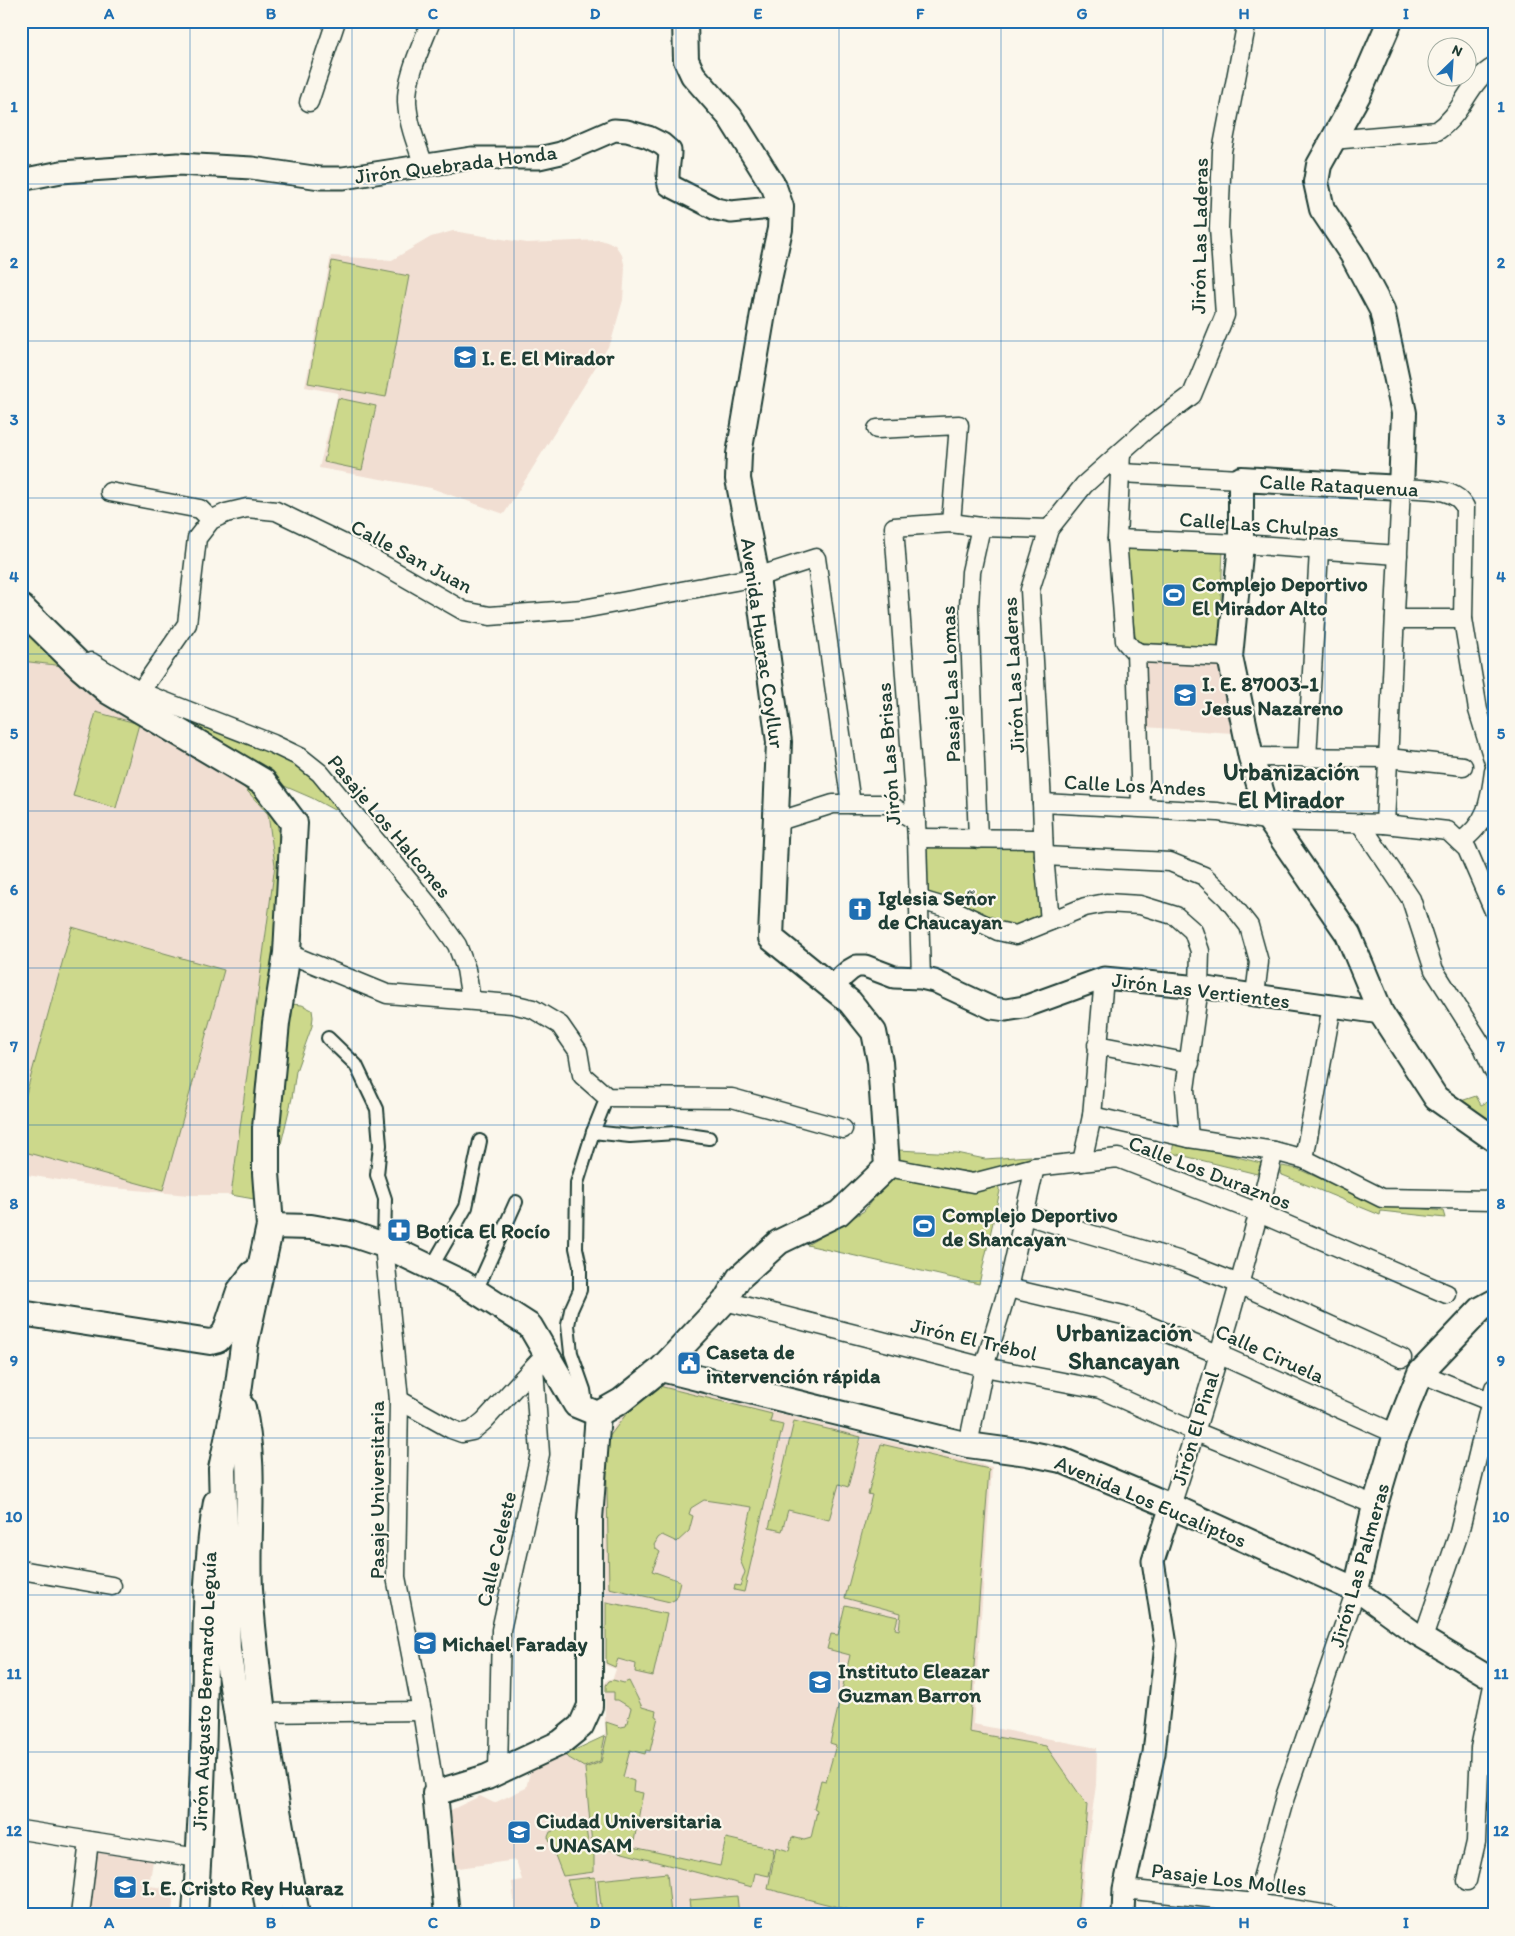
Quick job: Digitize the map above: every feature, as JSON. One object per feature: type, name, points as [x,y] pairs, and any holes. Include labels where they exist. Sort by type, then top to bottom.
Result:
[{"type":"main road","name":"Avenida Huarac Coyllur","points":[[684,21],[686,60],[693,75],[730,117],[774,187],[781,207],[780,229],[768,284],[739,454],[738,479],[757,577],[779,742],[771,938],[850,1002],[874,1032],[880,1062],[887,1167]]},
{"type":"main road","points":[[1390,21],[1358,95],[1319,165],[1316,182],[1322,209],[1352,254],[1382,310],[1404,413],[1401,488]]},
{"type":"main road","points":[[1241,479],[1241,544],[1230,657],[1251,757],[1270,821],[1348,934],[1381,1013],[1436,1098],[1494,1138]]},
{"type":"main road","name":"Calle Rataquenua","points":[[1241,479],[1401,488]]},
{"type":"main road","points":[[21,608],[109,691],[255,777],[267,786],[294,823],[287,953],[276,1023],[266,1128],[266,1173],[270,1226],[243,1354],[238,1392],[222,1469],[227,1650],[250,1717],[279,1824],[296,1915]]},
{"type":"main road","points":[[589,1416],[621,1401],[661,1369],[724,1301],[739,1278],[779,1242],[839,1213],[887,1167]]},
{"type":"main road","points":[[270,1226],[311,1227],[351,1234],[384,1244],[476,1291],[530,1326],[540,1360],[589,1416],[590,1706],[581,1726],[560,1743],[498,1772],[434,1793],[447,1915]]},
{"type":"main road","points":[[21,1313],[210,1342],[218,1340],[225,1332],[239,1291],[252,1274],[261,1275]]},
{"type":"main road","name":"Jirón Las Palmeras","points":[[1356,1590],[1375,1506],[1396,1434],[1411,1366],[1481,1310],[1494,1302]]},
{"type":"main road","name":"Avenida Los Eucaliptos","points":[[661,1369],[968,1445],[1061,1460],[1171,1506],[1356,1590]]},
{"type":"main road","points":[[238,1392],[246,1423],[250,1487],[250,1717],[270,1915]]},
{"type":"main road","name":"Jirón Augusto Bernardo Leguía","points":[[195,1915],[204,1724],[205,1599],[210,1537],[222,1469]]},
{"type":"street","points":[[309,102],[336,21]]},
{"type":"street","points":[[424,165],[416,144],[407,102],[410,83],[431,21]]},
{"type":"street","name":"Jirón Las Laderas","points":[[1050,921],[1043,848],[1030,590],[1049,529],[1084,485],[1148,428],[1192,395],[1225,316],[1218,228],[1222,152],[1247,21]]},
{"type":"street","points":[[1332,140],[1437,131],[1448,124],[1458,112],[1476,82],[1486,71],[1494,68]]},
{"type":"street","name":"Jirón Quebrada Honda","points":[[21,180],[61,172],[178,164],[252,168],[320,178],[343,178],[472,158],[539,158],[561,153],[614,130],[628,131],[648,137],[662,144],[670,151],[670,163],[666,176],[669,185],[716,209],[731,212],[781,207]]},
{"type":"street","points":[[877,429],[959,425],[951,523],[981,527],[1049,529]]},
{"type":"street","points":[[1121,452],[1117,538],[1126,641],[1132,649],[1149,654],[1230,657]]},
{"type":"street","points":[[1120,473],[1241,479]]},
{"type":"street","points":[[1385,824],[1401,488]]},
{"type":"street","name":"Calle Rataquenua","points":[[1401,488],[1452,493],[1461,498],[1465,507],[1463,619],[1478,710],[1494,762]]},
{"type":"street","points":[[110,492],[200,509],[211,520],[197,538],[187,624],[140,692]]},
{"type":"street","name":"Calle San Juan","points":[[211,520],[226,513],[247,508],[276,511],[361,552],[464,611],[490,616],[583,609],[757,577],[816,558],[851,804]]},
{"type":"street","name":"Jirón Las Brisas","points":[[921,978],[916,830],[894,527],[951,523]]},
{"type":"street","name":"Pasaje Las Lomas","points":[[978,839],[969,607],[971,572],[981,527]]},
{"type":"street","name":"Calle Las Chulpas","points":[[1117,538],[1398,555]]},
{"type":"street","points":[[1307,758],[1319,550]]},
{"type":"street","points":[[1395,619],[1463,619]]},
{"type":"street","name":"Pasaje Los Halcones","points":[[41,628],[105,672],[140,692],[273,744],[300,757],[320,773],[430,907],[457,945],[466,970],[471,1000]]},
{"type":"street","points":[[1136,651],[1141,807]]},
{"type":"street","points":[[1251,757],[1388,758],[1463,766]]},
{"type":"street","points":[[1494,771],[1490,801],[1481,823],[1471,835],[1460,842],[1467,849],[1494,910]]},
{"type":"street","name":"Calle Los Andes","points":[[1042,803],[1218,812],[1270,821],[1385,824],[1448,831],[1460,842]]},
{"type":"street","points":[[776,822],[833,804],[888,804],[916,830],[1043,848],[1170,862],[1204,876],[1227,898],[1249,926],[1259,962],[1255,995]]},
{"type":"street","points":[[1360,823],[1411,899],[1434,970],[1483,1047],[1494,1072]]},
{"type":"street","points":[[917,899],[954,910],[998,931],[1016,935],[1085,907],[1106,903],[1140,905],[1176,916],[1192,931],[1200,951],[1199,987],[1185,1089],[1189,1138]]},
{"type":"street","points":[[287,953],[387,994],[512,1004],[533,1009],[560,1024],[578,1051],[582,1075],[607,1096],[732,1098],[843,1129]]},
{"type":"street","name":"Jirón Las Vertientes","points":[[834,988],[843,976],[857,966],[865,966],[894,977],[921,978],[934,981],[992,1008],[1006,1010],[1024,1007],[1104,978],[1199,987],[1381,1013]]},
{"type":"street","points":[[1082,1162],[1092,1116],[1104,978]]},
{"type":"street","points":[[1304,1159],[1332,1006]]},
{"type":"street","points":[[328,1038],[356,1065],[377,1109],[380,1145],[377,1175],[384,1199],[384,1244]]},
{"type":"street","points":[[1097,1046],[1190,1063]]},
{"type":"street","points":[[589,1416],[584,1390],[571,1353],[568,1325],[571,1310],[580,1290],[580,1266],[576,1248],[577,1183],[607,1096]]},
{"type":"street","points":[[1092,1116],[1189,1138],[1274,1151],[1304,1159],[1382,1198],[1494,1200]]},
{"type":"street","points":[[593,1132],[630,1136],[675,1133],[709,1138]]},
{"type":"street","points":[[431,1268],[466,1207],[480,1141]]},
{"type":"street","name":"Jirón El Pinal","points":[[1123,1915],[1124,1889],[1154,1753],[1166,1646],[1153,1561],[1196,1432],[1259,1214],[1274,1151]]},
{"type":"street","name":"Calle Los Duraznos","points":[[887,1167],[973,1183],[1035,1167],[1118,1158],[1259,1214],[1448,1294]]},
{"type":"street","points":[[968,1445],[984,1367],[1008,1288],[1035,1167]]},
{"type":"street","points":[[476,1291],[516,1202]]},
{"type":"street","points":[[1025,1215],[1182,1262],[1239,1284],[1411,1366],[1493,1398],[1459,1533],[1424,1638]]},
{"type":"street","name":"Pasaje Universitaria","points":[[384,1244],[399,1400],[396,1577],[422,1711],[434,1793]]},
{"type":"street","name":"Calle Ciruela","points":[[1008,1288],[1123,1315],[1218,1354],[1396,1434]]},
{"type":"street","name":"Jirón El Trébol","points":[[724,1301],[984,1367],[1100,1389],[1196,1432],[1375,1506]]},
{"type":"street","points":[[399,1400],[451,1429],[462,1433],[472,1431],[484,1421],[540,1360]]},
{"type":"street","name":"Calle Celeste","points":[[498,1772],[501,1630],[540,1454],[540,1360]]},
{"type":"street","points":[[21,1570],[112,1586]]},
{"type":"street","name":"Avenida Los Eucaliptos","points":[[1356,1590],[1424,1638],[1494,1680]]},
{"type":"street","name":"Jirón Las Palmeras","points":[[1255,1909],[1285,1797],[1356,1590]]},
{"type":"street","points":[[1468,1882],[1476,1842],[1480,1748],[1494,1680]]},
{"type":"street","points":[[250,1717],[422,1711]]},
{"type":"street","points":[[21,1830],[198,1858]]},
{"type":"street","points":[[80,1915],[89,1841]]},
{"type":"street","name":"Pasaje Los Molles","points":[[1124,1889],[1255,1909],[1328,1915]]},
{"type":"shaded area","points":[[453,231],[527,243],[601,240],[615,245],[622,255],[625,268],[623,300],[611,342],[504,514],[431,488],[319,468],[338,393],[305,387],[331,256],[392,260],[431,237]]},
{"type":"shaded area","points":[[21,661],[64,666],[230,772],[268,814],[275,865],[231,1195],[188,1195],[104,1187],[27,1175],[25,1184],[21,1183]]},
{"type":"shaded area","points":[[1142,662],[1221,663],[1224,667],[1232,733],[1144,727]]},
{"type":"shaded area","points":[[654,1382],[992,1467],[973,1724],[1097,1748],[1096,1785],[1080,1915],[516,1915],[512,1882],[522,1880],[516,1860],[452,1869],[446,1818],[451,1810],[480,1796],[494,1803],[526,1788],[530,1772],[564,1755],[584,1767],[600,1761],[605,1736],[605,1684],[607,1680],[613,1678],[616,1669],[605,1665],[604,1440],[633,1400]]},
{"type":"shaded area","points":[[93,1852],[153,1861],[149,1886],[174,1889],[172,1915],[139,1915],[85,1909]]},
{"type":"green space","points":[[332,261],[409,276],[386,397],[308,383]]},
{"type":"green space","points":[[338,398],[376,406],[362,470],[324,462]]},
{"type":"green space","points":[[1123,546],[1223,549],[1219,649],[1136,642]]},
{"type":"green space","points":[[21,620],[64,666],[21,661]]},
{"type":"green space","points":[[86,661],[302,766],[338,806],[337,809],[334,810],[275,782]]},
{"type":"green space","points":[[96,712],[139,724],[116,808],[73,796]]},
{"type":"green space","points":[[230,772],[247,780],[277,820],[280,847],[280,887],[253,1165],[254,1199],[231,1195],[275,865],[268,814]]},
{"type":"green space","points":[[923,841],[1037,845],[1045,919],[1008,929],[925,896]]},
{"type":"green space","points":[[72,927],[224,970],[163,1190],[21,1151],[21,1112]]},
{"type":"green space","points":[[290,1004],[302,1005],[312,1010],[313,1017],[312,1026],[296,1071],[292,1098],[280,1148],[278,1184],[270,1155]]},
{"type":"green space","points":[[1476,1096],[1481,1105],[1494,1099],[1494,1125],[1458,1102]]},
{"type":"green space","points":[[1174,1141],[1261,1163],[1257,1174],[1172,1153]]},
{"type":"green space","points":[[898,1150],[956,1153],[985,1159],[1031,1156],[1034,1162],[981,1174],[896,1160]]},
{"type":"green space","points":[[1282,1166],[1298,1169],[1376,1203],[1443,1211],[1445,1218],[1381,1211],[1380,1215],[1280,1174]]},
{"type":"green space","points":[[893,1175],[973,1192],[996,1185],[1000,1191],[979,1284],[807,1245],[864,1211],[889,1177]]},
{"type":"green space","points":[[655,1385],[772,1414],[770,1422],[783,1425],[744,1592],[734,1590],[735,1585],[740,1586],[745,1572],[740,1560],[752,1507],[704,1500],[691,1508],[689,1514],[693,1516],[689,1531],[677,1542],[662,1535],[654,1545],[660,1552],[652,1571],[680,1581],[676,1599],[670,1602],[609,1588],[606,1441],[636,1401]]},
{"type":"green space","points":[[794,1421],[861,1437],[848,1487],[839,1484],[829,1520],[788,1510],[782,1531],[769,1528]]},
{"type":"green space","points":[[881,1444],[989,1469],[969,1732],[1046,1746],[1087,1805],[1077,1915],[869,1915],[768,1889],[776,1847],[789,1851],[792,1837],[804,1840],[811,1838],[817,1811],[814,1809],[821,1780],[826,1781],[836,1745],[830,1743],[850,1655],[827,1649],[831,1634],[838,1635],[845,1605],[898,1617],[895,1629],[899,1630],[901,1613],[845,1598],[872,1495],[868,1494]]},
{"type":"green space","points":[[606,1602],[667,1614],[653,1676],[635,1672],[636,1664],[618,1659],[615,1667],[606,1663]]},
{"type":"green space","points":[[613,1680],[624,1683],[629,1681],[642,1707],[656,1711],[655,1716],[658,1717],[650,1751],[646,1750],[645,1754],[630,1750],[623,1777],[634,1781],[633,1791],[643,1793],[633,1847],[720,1866],[726,1838],[774,1849],[769,1876],[755,1873],[752,1887],[592,1845],[585,1768],[601,1762],[607,1736],[606,1722],[621,1727],[626,1726],[631,1708],[618,1700],[614,1700],[614,1692],[606,1692],[606,1685],[609,1681]]},
{"type":"green space","points":[[605,1736],[600,1761],[584,1767],[564,1755]]},
{"type":"green space","points":[[585,1822],[589,1849],[594,1852],[594,1872],[563,1876],[548,1837],[550,1832]]},
{"type":"green space","points":[[667,1873],[671,1915],[602,1915],[598,1880]]},
{"type":"green space","points":[[595,1877],[598,1915],[578,1915],[567,1880]]},
{"type":"green space","points":[[737,1896],[739,1915],[691,1915],[689,1900]]},
{"type":"place","name":"I. E. El Mirador","points":[[465,357]]},
{"type":"place","name":"Complejo Deportivo El Mirador Alto","points":[[1174,595]]},
{"type":"place","name":"I. E. 87003-1 Jesus Nazareno","points":[[1185,695]]},
{"type":"place","name":"Iglesia Señor de Chaucayan","points":[[860,909]]},
{"type":"place","name":"Complejo Deportivo de Shancayan","points":[[924,1226]]},
{"type":"place","name":"Botica El Rocío","points":[[399,1230]]},
{"type":"place","name":"Caseta de intervención rápida","points":[[689,1363]]},
{"type":"place","name":"Michael Faraday","points":[[425,1643]]},
{"type":"place","name":"Instituto Eleazar Guzman Barron","points":[[820,1682]]},
{"type":"place","name":"Ciudad Universitaria - UNASAM","points":[[519,1832]]},
{"type":"place","name":"I. E. Cristo Rey Huaraz","points":[[125,1887]]},
{"type":"district","name":"Urbanización El Mirador","points":[[1291,785]]},
{"type":"district","name":"Urbanización Shancayan","points":[[1124,1346]]}]
